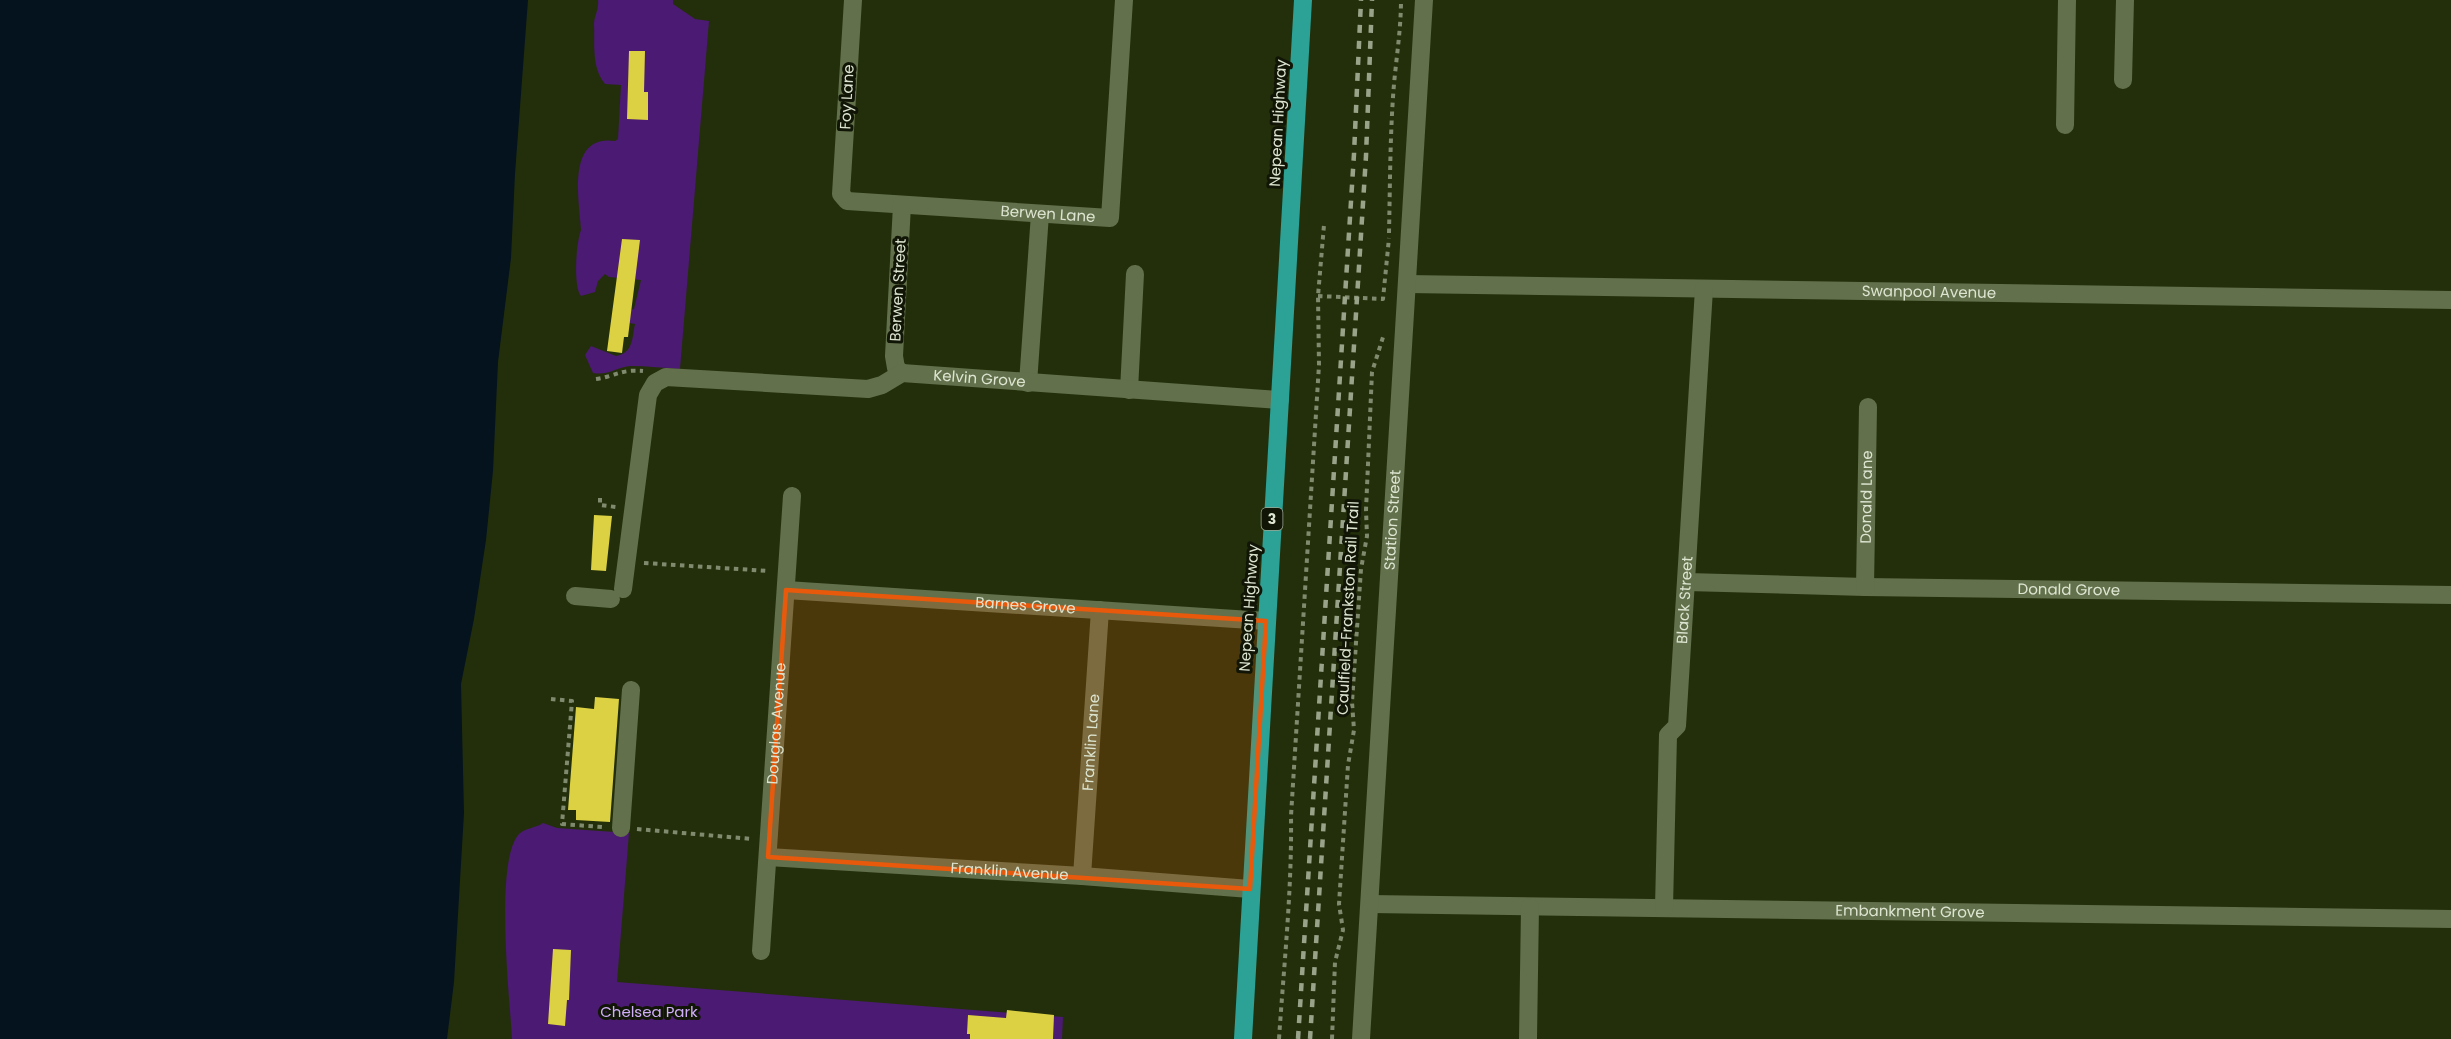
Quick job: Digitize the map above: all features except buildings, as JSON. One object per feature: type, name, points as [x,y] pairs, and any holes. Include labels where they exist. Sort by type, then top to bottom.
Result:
[{"type":"highway","name":"Nepean Highway","points":[[1243,1039],[1303,0]]},
{"type":"street","name":"Foy Lane","points":[[841,194],[853,0]]},
{"type":"street","name":"Berwen Lane","points":[[841,194],[847,201],[1110,218],[1124,0]]},
{"type":"street","name":"Station Street","points":[[1361,1039],[1424,0]]},
{"type":"street","points":[[2065,125],[2067,0]]},
{"type":"street","points":[[2123,80],[2125,0]]},
{"type":"street","name":"Berwen Street","points":[[902,205],[894,356],[896,368],[902,373]]},
{"type":"street","points":[[1028,383],[1040,214]]},
{"type":"street","points":[[1129,390],[1135,274]]},
{"type":"street","name":"Swanpool Avenue","points":[[1407,284],[2451,300]]},
{"type":"street","name":"Black Street","points":[[1664,908],[1668,735],[1677,726],[1704,289]]},
{"type":"street","points":[[575,596],[617,594],[626,561],[648,395],[660,379],[682,377],[868,389],[882,385],[902,373]]},
{"type":"street","name":"Kelvin Grove","points":[[902,373],[1280,400]]},
{"type":"street","name":"Donald Lane","points":[[1865,587],[1868,407]]},
{"type":"street","name":"Douglas Avenue","points":[[761,951],[792,496]]},
{"type":"street","name":"Barnes Grove","points":[[787,581],[1100,610],[1266,621]]},
{"type":"street","name":"Donald Grove","points":[[1687,582],[1865,587],[2451,595]]},
{"type":"street","name":"Franklin Lane","points":[[1082,876],[1100,610]]},
{"type":"street","points":[[621,828],[631,690]]},
{"type":"street","name":"Franklin Avenue","points":[[768,857],[1082,876],[1250,889]]},
{"type":"street","name":"Embankment Grove","points":[[1370,904],[2451,919]]},
{"type":"street","points":[[1528,1039],[1530,907]]},
{"type":"path","points":[[1318,296],[1383,299],[1389,237],[1393,95],[1398,64],[1397,46],[1401,0]]},
{"type":"path","points":[[1279,1039],[1287,912],[1292,873],[1293,772],[1319,366],[1318,296],[1324,225]]},
{"type":"path","points":[[1389,237],[1392,265]]},
{"type":"path","name":"Caulfield-Frankston Rail Trail","points":[[1332,1039],[1335,962],[1343,930],[1339,904],[1348,765],[1354,730],[1352,702],[1361,568],[1367,536],[1372,372],[1385,330]]},
{"type":"path","points":[[596,379],[630,370]]},
{"type":"path","points":[[600,498],[600,505],[620,508]]},
{"type":"path","points":[[626,561],[787,581]]},
{"type":"highlighted area","points":[[786,590],[1266,621],[1250,889],[768,857]]},
{"type":"green space","points":[[598,0],[673,0],[673,4],[695,19],[709,21],[680,369],[631,366],[603,373],[593,373],[585,355],[591,346],[616,356],[629,349],[635,324],[629,323],[630,310],[634,309],[641,280],[609,277],[605,274],[598,281],[595,292],[581,296],[578,291],[576,274],[581,230],[578,187],[582,158],[589,148],[599,142],[618,139],[621,85],[605,84],[596,63],[594,24]]},
{"type":"green space","name":"Chelsea Park","points":[[543,823],[557,828],[629,833],[617,982],[1063,1017],[1062,1039],[512,1039],[505,932],[507,872],[511,849],[519,834]]},
{"type":"water","points":[[0,0],[528,0],[511,258],[498,362],[493,471],[486,540],[461,684],[464,813],[454,982],[447,1039],[0,1039]]},
{"type":"railway","points":[[1298,1039],[1354,154],[1361,0]]},
{"type":"railway","points":[[1310,1039],[1366,156],[1372,0]]}]
